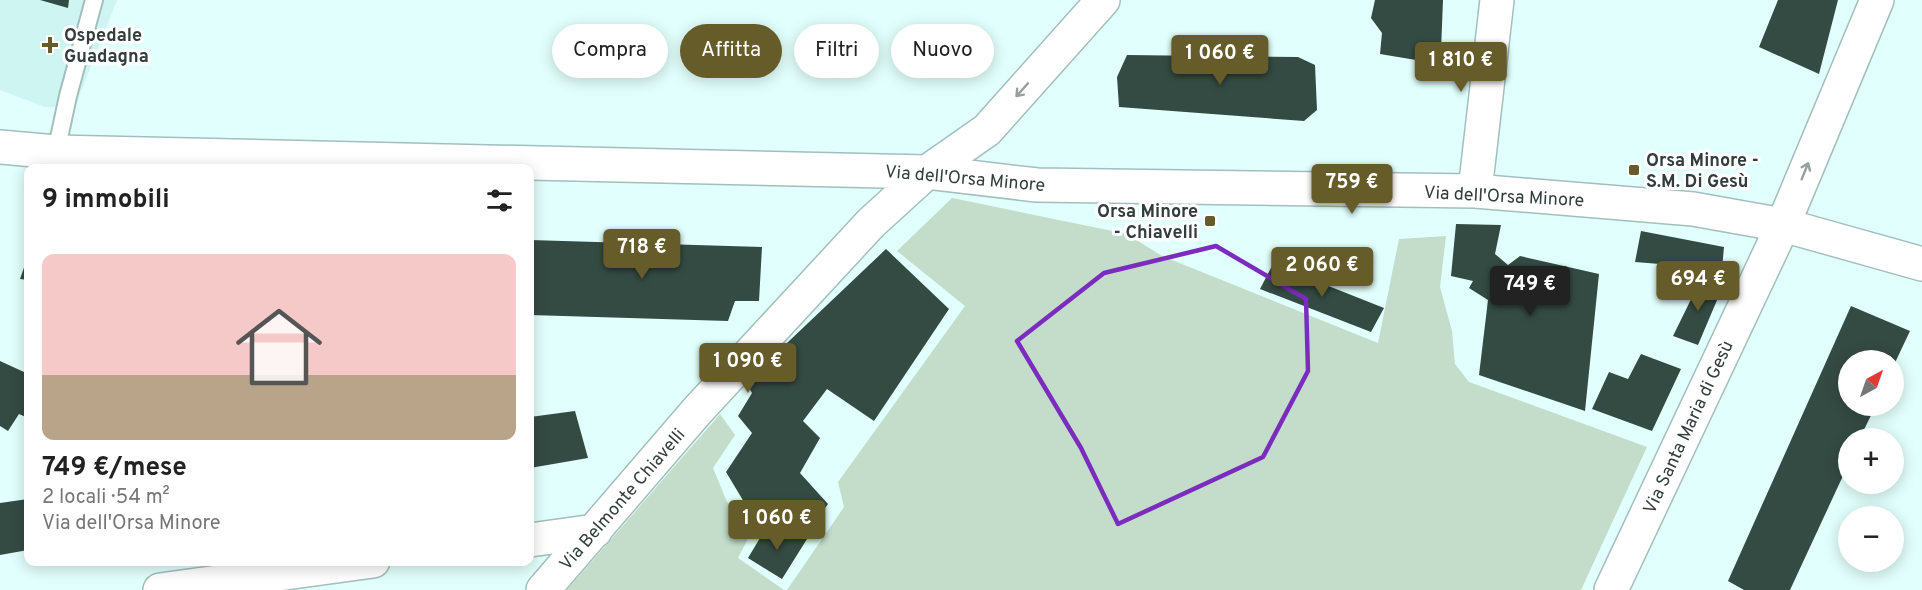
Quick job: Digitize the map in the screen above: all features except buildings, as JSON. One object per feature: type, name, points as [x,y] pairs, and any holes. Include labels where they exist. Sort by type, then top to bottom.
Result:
[{"type":"street","name":"Via Belmonte Chiavelli","points":[[543,590],[697,411],[872,223],[927,172],[987,130],[1103,0]]},
{"type":"street","points":[[1475,191],[1497,0]]},
{"type":"street","name":"Via Santa Maria di Gesù","points":[[1611,590],[1783,225],[1877,0]]},
{"type":"street","name":"Via dell'Orsa Minore","points":[[0,147],[56,152],[927,172],[1037,185],[1475,191],[1693,209],[1783,225],[1922,264]]},
{"type":"street","points":[[534,539],[594,531]]},
{"type":"street","points":[[160,590],[336,566]]},
{"type":"lane","points":[[56,152],[68,96],[94,0]]},
{"type":"highlighted area","points":[[1216,246],[1306,299],[1308,371],[1263,457],[1118,524],[1081,448],[1017,341],[1104,273]]},
{"type":"shaded area","name":"Ospedale Guadagna","points":[[0,0],[117,0],[75,107],[45,107],[0,90]]},
{"type":"green space","points":[[952,198],[1127,234],[1162,256],[1378,343],[1399,239],[1446,236],[1440,287],[1452,331],[1455,364],[1469,382],[1647,447],[1581,590],[787,590],[844,507],[838,482],[965,306],[897,251]]},
{"type":"green space","points":[[720,414],[735,435],[713,468],[727,502],[754,527],[738,558],[784,590],[567,590]]},
{"type":"place","name":"Ospedale Guadagna","points":[[50,45]]},
{"type":"place","name":"Orsa Minore - S.M. Di Gesù","points":[[1634,170]]},
{"type":"place","name":"Orsa Minore - Chiavelli","points":[[1210,221]]}]
